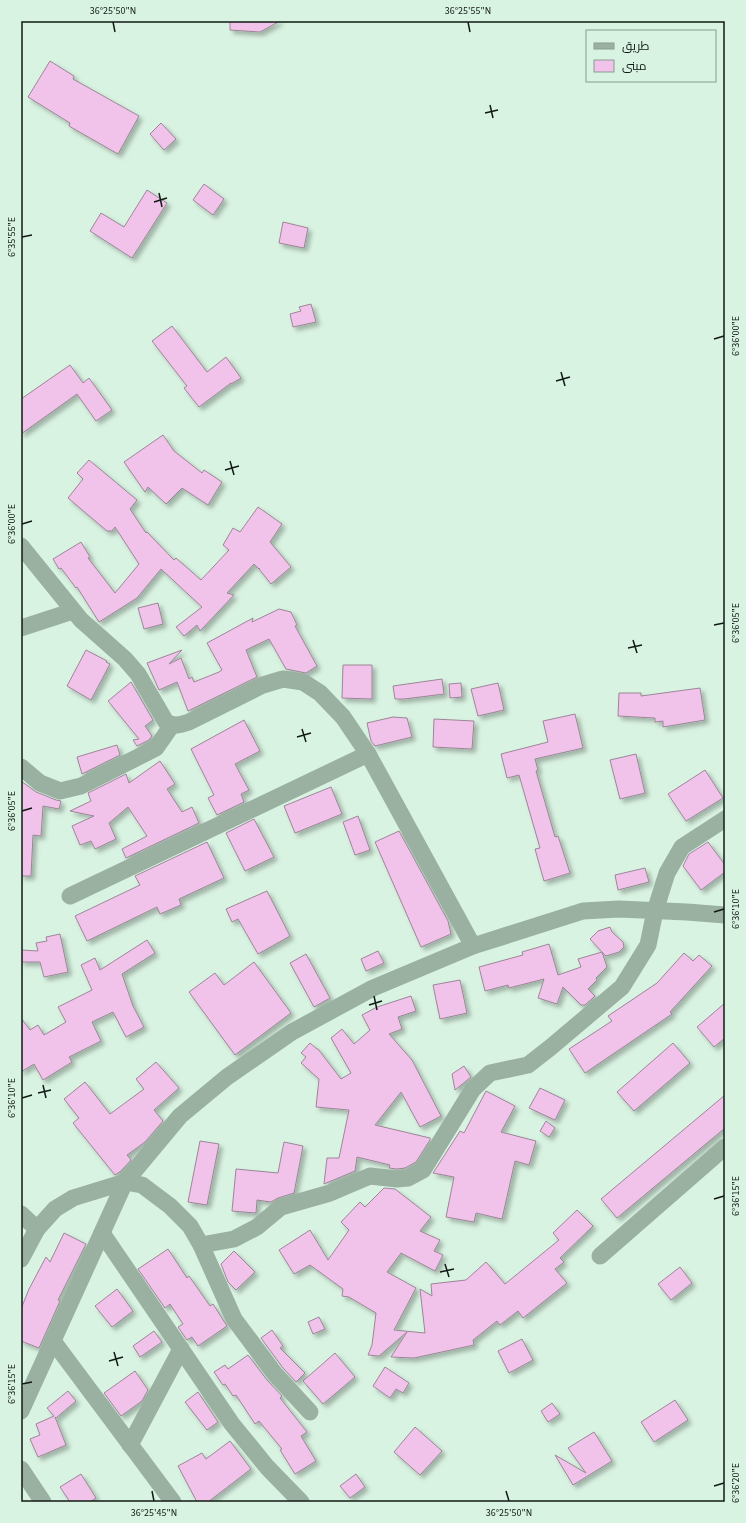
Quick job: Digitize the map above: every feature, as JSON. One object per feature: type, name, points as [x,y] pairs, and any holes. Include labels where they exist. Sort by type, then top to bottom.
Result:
[{"type":"street","points":[[21,546],[81,620],[125,659],[138,674],[166,722],[172,725],[181,725],[189,722],[263,685],[283,679],[302,682],[320,693],[343,717],[368,754],[473,946]]},
{"type":"street","points":[[21,628],[73,611]]},
{"type":"street","points":[[21,767],[40,783],[60,791],[81,786],[156,748],[172,725]]},
{"type":"street","points":[[70,896],[368,754]]},
{"type":"street","points":[[202,1245],[234,1239],[257,1227],[281,1207],[330,1192],[370,1176],[408,1178],[423,1170],[473,1089],[490,1073],[528,1065],[551,1048],[622,987],[648,945],[655,911],[666,873],[682,847],[725,819]]},
{"type":"street","points":[[21,1411],[125,1182],[180,1116],[227,1077],[292,1032],[373,988],[473,946],[583,911],[619,909],[725,915]]},
{"type":"street","points":[[600,1256],[725,1147]]},
{"type":"street","points":[[21,1259],[37,1228],[54,1209],[73,1198],[125,1182],[142,1185],[170,1206],[190,1226],[202,1245],[234,1319],[275,1374],[310,1412]]},
{"type":"street","points":[[21,1214],[37,1228]]},
{"type":"street","points":[[102,1233],[232,1424],[267,1467],[301,1502]]},
{"type":"street","points":[[53,1340],[172,1502]]},
{"type":"street","points":[[130,1445],[181,1349]]},
{"type":"street","points":[[21,1469],[43,1502]]},
{"type":"building","points":[[230,21],[280,21],[260,32],[230,30]]},
{"type":"building","points":[[50,61],[74,76],[73,79],[139,116],[118,154],[69,126],[70,123],[28,97]]},
{"type":"building","points":[[161,123],[176,139],[164,150],[150,134]]},
{"type":"building","points":[[204,184],[224,199],[213,215],[193,200]]},
{"type":"building","points":[[147,190],[167,203],[132,258],[90,231],[101,213],[124,227]]},
{"type":"building","points":[[283,222],[308,228],[304,248],[279,243]]},
{"type":"building","points":[[311,304],[316,322],[293,327],[290,314],[301,311],[299,307]]},
{"type":"building","points":[[172,326],[207,372],[226,357],[241,378],[231,383],[199,407],[184,388],[187,386],[152,341]]},
{"type":"building","points":[[70,365],[83,383],[89,378],[112,410],[96,421],[77,394],[21,434],[21,399]]},
{"type":"building","points":[[163,435],[174,451],[202,473],[204,470],[222,482],[208,505],[182,488],[166,504],[148,487],[145,492],[124,462]]},
{"type":"building","points":[[89,460],[137,500],[130,509],[146,533],[147,532],[174,560],[176,558],[201,580],[229,550],[223,545],[233,528],[240,532],[258,507],[282,524],[270,542],[291,567],[271,584],[254,564],[227,593],[234,595],[200,631],[197,625],[184,636],[176,627],[202,607],[161,569],[137,598],[99,622],[77,587],[76,588],[61,568],[59,569],[53,559],[81,542],[90,557],[88,558],[115,593],[139,564],[115,527],[112,531],[107,531],[68,498],[83,479],[77,473]]},
{"type":"building","points":[[158,603],[163,624],[144,629],[138,608]]},
{"type":"building","points":[[279,609],[291,612],[297,625],[295,626],[317,666],[306,673],[286,669],[269,639],[246,650],[257,677],[188,711],[177,682],[159,690],[147,663],[182,650],[169,664],[181,658],[189,679],[192,677],[194,682],[219,672],[222,670],[207,643],[253,618],[252,622]]},
{"type":"building","points":[[86,650],[110,664],[91,700],[67,686]]},
{"type":"building","points":[[343,665],[372,665],[372,699],[342,698]]},
{"type":"building","points":[[442,679],[444,694],[395,699],[393,686]]},
{"type":"building","points":[[131,682],[153,720],[145,726],[152,736],[149,740],[137,746],[133,740],[139,739],[108,701]]},
{"type":"building","points":[[461,683],[462,697],[450,698],[449,684]]},
{"type":"building","points":[[498,683],[504,710],[478,716],[471,689]]},
{"type":"building","points":[[700,688],[705,720],[663,727],[663,721],[655,722],[655,718],[618,716],[619,693],[641,693],[641,696]]},
{"type":"building","points":[[575,714],[583,748],[535,759],[538,770],[536,771],[555,837],[558,836],[570,873],[544,881],[535,849],[540,848],[519,775],[507,778],[501,754],[548,742],[543,721]]},
{"type":"building","points":[[393,717],[407,718],[412,737],[375,746],[371,741],[367,723]]},
{"type":"building","points":[[434,719],[474,721],[472,749],[433,747]]},
{"type":"building","points":[[244,720],[260,751],[235,764],[249,790],[241,794],[244,802],[217,815],[208,798],[214,795],[191,749]]},
{"type":"building","points":[[117,745],[120,755],[82,774],[77,757]]},
{"type":"building","points":[[636,754],[645,793],[620,799],[610,760]]},
{"type":"building","points":[[160,761],[175,784],[167,789],[182,812],[192,807],[199,823],[126,858],[122,849],[147,836],[128,807],[109,823],[116,839],[95,849],[91,841],[80,845],[72,826],[94,816],[70,811],[91,801],[88,793],[126,774],[129,783]]},
{"type":"building","points":[[705,770],[723,798],[686,821],[668,794]]},
{"type":"building","points":[[21,781],[36,792],[61,801],[59,809],[43,806],[41,836],[33,835],[31,876],[21,876]]},
{"type":"building","points":[[331,787],[342,814],[295,833],[284,806]]},
{"type":"building","points":[[358,816],[370,850],[355,855],[343,822]]},
{"type":"building","points":[[254,819],[274,857],[245,871],[226,833]]},
{"type":"building","points":[[399,831],[448,921],[451,934],[421,947],[375,842]]},
{"type":"building","points":[[207,842],[224,878],[179,899],[181,905],[160,914],[157,907],[87,941],[75,916],[140,885],[135,876]]},
{"type":"building","points":[[708,842],[725,865],[725,872],[701,890],[683,866],[689,854]]},
{"type":"building","points":[[645,868],[649,882],[618,890],[615,875]]},
{"type":"building","points":[[267,891],[290,936],[258,954],[238,919],[232,922],[226,909]]},
{"type":"building","points":[[610,927],[612,932],[623,942],[624,947],[619,952],[606,956],[590,939],[598,931]]},
{"type":"building","points":[[60,934],[68,972],[44,977],[40,962],[21,962],[21,950],[38,951],[36,943],[47,941],[46,937]]},
{"type":"building","points":[[147,940],[155,953],[122,974],[133,1006],[144,1027],[126,1037],[113,1012],[92,1022],[101,1041],[69,1057],[72,1062],[43,1080],[34,1064],[21,1072],[21,1018],[30,1030],[38,1025],[44,1035],[66,1022],[58,1007],[92,990],[81,965],[95,958],[100,970]]},
{"type":"building","points":[[549,944],[558,975],[581,967],[578,959],[602,952],[607,967],[588,989],[595,996],[585,1005],[581,1005],[563,987],[557,1004],[538,998],[544,979],[509,988],[508,985],[485,991],[479,967],[523,955],[522,952]]},
{"type":"building","points":[[378,951],[384,963],[366,971],[361,959]]},
{"type":"building","points":[[684,953],[693,961],[699,955],[712,966],[670,1012],[672,1014],[585,1073],[569,1049],[612,1021],[608,1016],[657,983]]},
{"type":"building","points":[[306,954],[330,998],[314,1007],[290,963]]},
{"type":"building","points":[[254,962],[291,1013],[235,1055],[189,992],[215,973],[224,985]]},
{"type":"building","points":[[460,980],[467,1013],[440,1019],[433,985]]},
{"type":"building","points":[[411,996],[416,1011],[398,1017],[402,1029],[389,1034],[412,1060],[441,1116],[420,1127],[401,1092],[375,1125],[430,1138],[430,1140],[416,1162],[405,1168],[389,1168],[390,1165],[357,1157],[355,1171],[324,1184],[327,1158],[339,1158],[349,1110],[316,1107],[319,1079],[301,1063],[306,1057],[301,1053],[310,1043],[318,1049],[341,1079],[351,1073],[331,1038],[342,1029],[354,1044],[370,1030],[362,1015],[377,1007]]},
{"type":"building","points":[[725,1003],[725,1038],[714,1047],[697,1027]]},
{"type":"building","points":[[673,1043],[690,1063],[634,1111],[617,1092]]},
{"type":"building","points":[[156,1062],[179,1088],[154,1110],[163,1121],[145,1142],[127,1155],[131,1160],[115,1175],[73,1123],[79,1118],[64,1099],[85,1082],[110,1114],[144,1089],[136,1079]]},
{"type":"building","points":[[464,1066],[471,1077],[455,1090],[452,1074]]},
{"type":"building","points":[[540,1088],[565,1100],[555,1120],[529,1108]]},
{"type":"building","points":[[486,1091],[515,1106],[501,1132],[536,1141],[529,1165],[515,1161],[502,1219],[476,1213],[474,1222],[446,1217],[454,1177],[433,1173],[460,1131],[464,1133]]},
{"type":"building","points":[[725,1095],[725,1128],[617,1218],[601,1199]]},
{"type":"building","points":[[546,1121],[555,1128],[549,1137],[540,1131]]},
{"type":"building","points":[[200,1141],[219,1144],[207,1205],[188,1202]]},
{"type":"building","points":[[284,1142],[303,1146],[294,1193],[271,1202],[257,1200],[256,1213],[232,1211],[236,1169],[278,1173]]},
{"type":"building","points":[[384,1188],[395,1189],[431,1217],[420,1231],[440,1240],[434,1251],[443,1255],[435,1271],[401,1253],[387,1272],[416,1288],[394,1330],[425,1333],[420,1289],[432,1296],[431,1284],[466,1280],[486,1262],[505,1284],[559,1240],[553,1233],[577,1210],[593,1226],[560,1258],[564,1262],[555,1269],[567,1283],[523,1318],[518,1311],[500,1325],[497,1321],[473,1340],[474,1345],[414,1358],[391,1357],[407,1332],[379,1356],[368,1355],[372,1345],[376,1313],[349,1297],[342,1296],[343,1289],[310,1265],[294,1274],[279,1250],[310,1230],[328,1260],[349,1230],[341,1222],[360,1202],[365,1207]]},
{"type":"building","points":[[64,1233],[86,1244],[58,1300],[60,1301],[39,1348],[21,1341],[21,1309],[29,1289],[46,1257],[50,1262]]},
{"type":"building","points":[[168,1249],[187,1278],[189,1276],[210,1306],[213,1304],[227,1326],[198,1346],[192,1337],[187,1340],[178,1327],[183,1324],[170,1304],[165,1308],[138,1269]]},
{"type":"building","points":[[234,1251],[255,1272],[236,1290],[228,1282],[221,1264]]},
{"type":"building","points":[[680,1267],[692,1283],[671,1300],[658,1284]]},
{"type":"building","points":[[117,1289],[133,1311],[112,1327],[95,1306]]},
{"type":"building","points":[[319,1317],[325,1329],[313,1334],[308,1322]]},
{"type":"building","points":[[272,1330],[283,1346],[280,1348],[305,1373],[296,1382],[283,1368],[261,1338]]},
{"type":"building","points":[[154,1331],[162,1342],[140,1357],[133,1346]]},
{"type":"building","points":[[522,1339],[533,1360],[509,1373],[498,1351]]},
{"type":"building","points":[[335,1353],[355,1377],[323,1404],[303,1381]]},
{"type":"building","points":[[248,1355],[267,1380],[282,1396],[280,1398],[307,1432],[301,1436],[316,1461],[295,1474],[280,1450],[282,1449],[259,1421],[255,1424],[236,1395],[233,1396],[214,1372],[225,1365],[228,1369]]},
{"type":"building","points":[[385,1367],[409,1383],[403,1393],[396,1389],[390,1398],[373,1386]]},
{"type":"building","points":[[135,1371],[148,1390],[142,1401],[121,1416],[104,1393]]},
{"type":"building","points":[[68,1391],[76,1401],[56,1418],[55,1417],[66,1445],[38,1457],[30,1439],[40,1435],[36,1424],[54,1416],[47,1408]]},
{"type":"building","points":[[198,1392],[218,1422],[207,1430],[185,1402]]},
{"type":"building","points":[[675,1400],[688,1420],[654,1442],[641,1422]]},
{"type":"building","points":[[552,1403],[560,1414],[548,1422],[541,1411]]},
{"type":"building","points":[[415,1427],[442,1451],[420,1475],[394,1452]]},
{"type":"building","points":[[594,1432],[612,1461],[573,1485],[555,1455],[586,1473],[568,1448]]},
{"type":"building","points":[[230,1441],[251,1469],[208,1502],[197,1502],[178,1466],[202,1453],[206,1459]]},
{"type":"building","points":[[81,1474],[96,1498],[90,1502],[70,1502],[60,1487]]},
{"type":"building","points":[[356,1474],[365,1487],[350,1498],[340,1486]]}]
